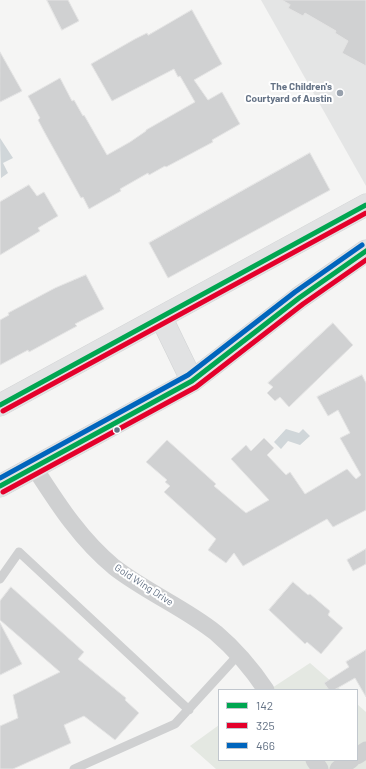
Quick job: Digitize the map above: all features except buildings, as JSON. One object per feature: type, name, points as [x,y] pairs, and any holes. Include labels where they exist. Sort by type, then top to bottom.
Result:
[{"type":"main road","points":[[0,405],[366,205]]},
{"type":"main road","points":[[0,486],[192,381],[299,298],[366,251]]},
{"type":"main road","points":[[161,317],[192,381]]},
{"type":"street","name":"Gold Wing Drive","points":[[34,467],[67,517],[85,540],[113,566],[136,583],[166,600],[215,632],[239,654],[265,689]]},
{"type":"street","points":[[338,769],[350,761]]},
{"type":"lane","points":[[0,579],[19,552],[188,710]]},
{"type":"lane","points":[[74,769],[175,724],[239,654]]},
{"type":"shaded area","name":"The Children's Courtyard of Austin","points":[[261,0],[366,0],[366,186]]},
{"type":"shaded area","points":[[0,138],[13,158],[3,163],[8,173],[1,178]]},
{"type":"shaded area","points":[[286,429],[299,433],[303,429],[310,436],[300,445],[288,441],[281,449],[274,442]]},
{"type":"shaded area","points":[[310,663],[340,689],[271,689]]},
{"type":"shaded area","points":[[358,705],[366,712],[366,769],[216,769],[190,746],[218,726],[218,761],[358,761]]},
{"type":"transit line","name":"142","points":[[0,405],[366,205]]},
{"type":"transit line","name":"325","points":[[3,411],[366,213]]},
{"type":"transit line","name":"466","points":[[0,478],[188,375],[295,292],[362,245]]},
{"type":"transit line","name":"142","points":[[0,486],[192,381],[299,298],[366,251]]},
{"type":"transit line","name":"325","points":[[3,492],[196,387],[303,304],[366,260]]},
{"type":"place","name":"The Children's Courtyard of Austin","points":[[340,93]]}]
